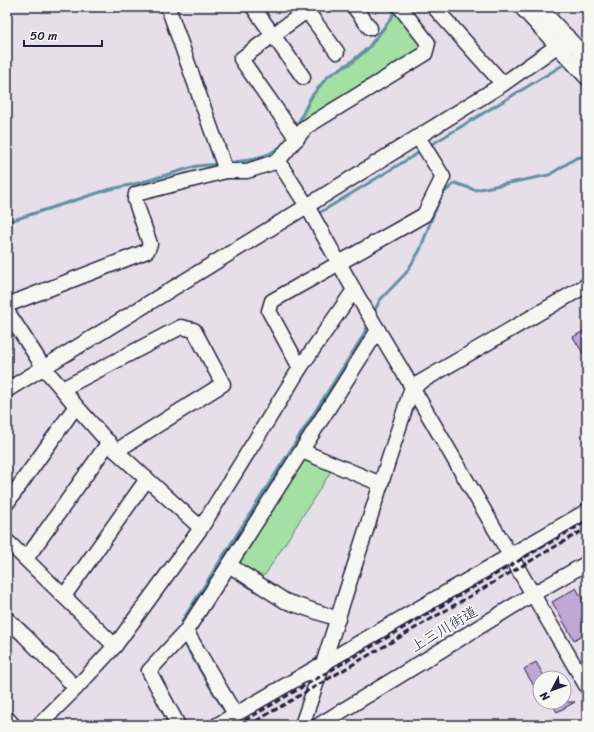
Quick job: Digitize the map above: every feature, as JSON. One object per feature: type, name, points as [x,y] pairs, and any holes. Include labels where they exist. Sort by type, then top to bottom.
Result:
[{"type":"street","points":[[168,7],[226,171]]},
{"type":"street","points":[[253,7],[303,77]]},
{"type":"street","points":[[354,7],[370,28]]},
{"type":"street","points":[[7,306],[147,251],[150,244],[135,200],[136,194],[226,171],[247,171],[278,161],[306,127],[425,54],[428,43],[400,7]]},
{"type":"street","points":[[434,7],[503,84]]},
{"type":"street","points":[[521,7],[562,41],[587,58]]},
{"type":"street","points":[[539,7],[587,78]]},
{"type":"street","points":[[297,139],[241,59],[307,8],[337,52]]},
{"type":"street","points":[[7,390],[503,84],[562,41]]},
{"type":"street","points":[[300,368],[268,310],[272,301],[424,215],[443,177],[418,137]]},
{"type":"street","points":[[278,161],[307,206],[354,290],[587,686]]},
{"type":"street","points":[[302,725],[338,619],[412,387],[587,285]]},
{"type":"street","points":[[40,725],[115,646],[201,528],[300,368],[354,290]]},
{"type":"street","points":[[7,311],[44,368],[76,406],[112,446],[201,528]]},
{"type":"street","points":[[26,559],[112,446],[223,384],[194,330],[180,327],[62,388]]},
{"type":"street","points":[[178,725],[149,671],[186,631],[378,330]]},
{"type":"street","points":[[7,503],[76,406]]},
{"type":"street","points":[[302,451],[381,484]]},
{"type":"street","points":[[64,596],[147,479]]},
{"type":"street","points":[[217,725],[587,511]]},
{"type":"street","points":[[7,540],[115,646]]},
{"type":"street","name":"上三川街道","points":[[319,725],[533,594],[587,563]]},
{"type":"street","points":[[229,565],[285,601],[338,619]]},
{"type":"street","points":[[7,620],[24,635],[76,688]]},
{"type":"street","points":[[186,631],[235,714]]},
{"type":"street","points":[[7,718],[13,725]]},
{"type":"green space","points":[[397,8],[422,42],[420,50],[300,124],[304,110],[330,75],[352,64],[369,49],[392,19]]},
{"type":"green space","points":[[301,459],[328,465],[330,473],[265,575],[257,575],[240,565],[238,558]]},
{"type":"building","points":[[587,329],[587,360],[573,337]]},
{"type":"building","points":[[576,588],[587,606],[587,632],[574,640],[552,602]]},
{"type":"building","points":[[536,662],[540,670],[532,670],[532,683],[524,669]]},
{"type":"waterway","points":[[295,130],[311,97],[328,76],[351,62],[368,48],[392,17],[395,7]]},
{"type":"waterway","points":[[429,146],[568,62]]},
{"type":"waterway","points":[[226,163],[250,160],[269,154],[285,144]]},
{"type":"waterway","points":[[316,215],[423,150]]},
{"type":"waterway","points":[[373,314],[380,300],[406,273],[420,250],[442,194],[455,183],[475,190],[549,175],[576,158],[587,156]]},
{"type":"waterway","points":[[7,222],[107,190],[139,183],[197,166],[219,164]]},
{"type":"waterway","points":[[182,621],[363,336],[369,323]]},
{"type":"waterway","points":[[187,648],[227,715]]},
{"type":"railway","points":[[237,725],[587,521]]},
{"type":"railway","points":[[249,725],[587,528]]}]
